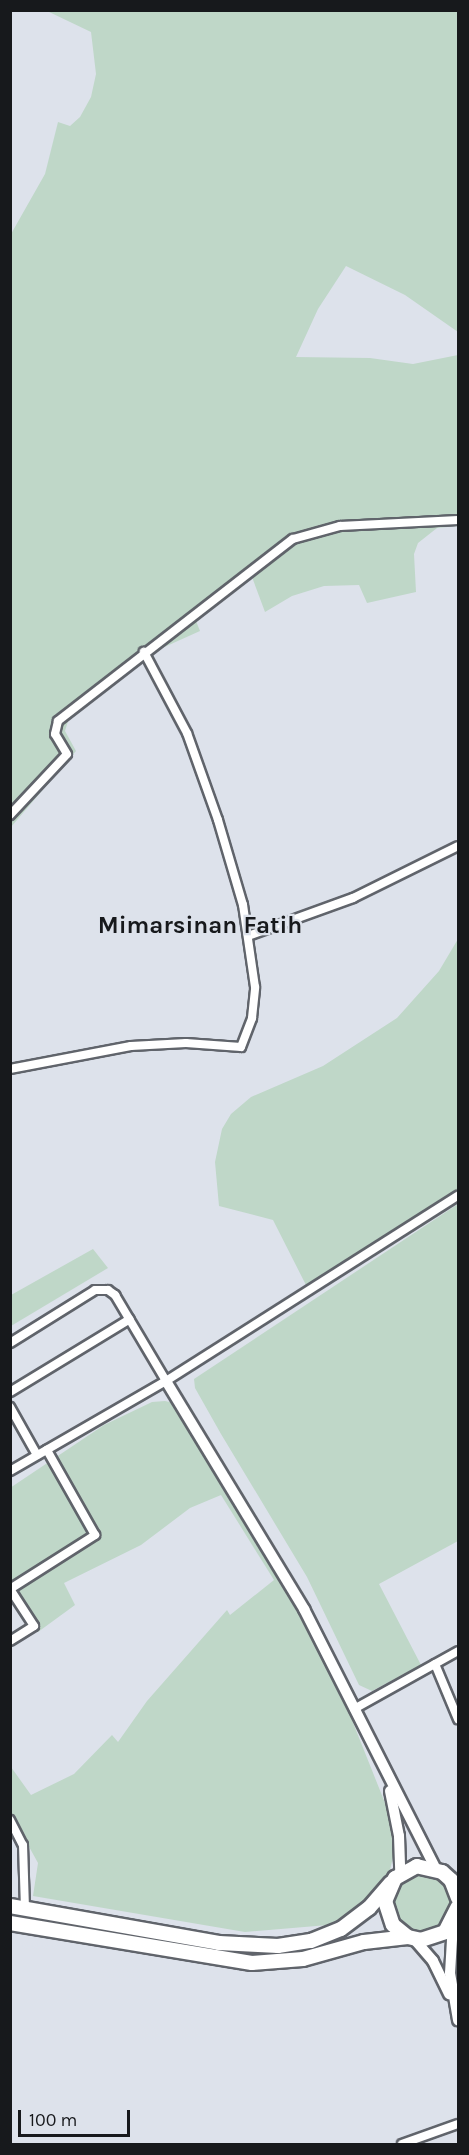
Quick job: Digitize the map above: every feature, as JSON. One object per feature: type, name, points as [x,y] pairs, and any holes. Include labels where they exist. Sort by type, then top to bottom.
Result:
[{"type":"highway","points":[[10,1906],[219,1943],[278,1946],[311,1941],[341,1929],[369,1908],[395,1878],[417,1866],[439,1870],[459,1870]]},
{"type":"highway","points":[[439,1870],[451,1880],[459,1898]]},
{"type":"highway","points":[[395,1878],[386,1895],[387,1914],[393,1926],[411,1938]]},
{"type":"highway","points":[[10,1923],[252,1963],[303,1959],[364,1942],[433,1938],[457,1915]]},
{"type":"street","points":[[10,814],[67,754],[55,734],[58,721],[144,652],[293,539],[340,526],[459,520]]},
{"type":"street","points":[[10,1069],[131,1046],[186,1043],[241,1047],[252,1018],[255,987],[248,936],[221,831],[187,733],[144,652]]},
{"type":"street","points":[[248,936],[353,898],[459,846]]},
{"type":"street","points":[[10,1471],[166,1381],[459,1196]]},
{"type":"street","points":[[10,1343],[99,1289],[115,1295],[304,1609],[386,1774],[439,1870]]},
{"type":"street","points":[[10,1392],[130,1319]]},
{"type":"street","points":[[11,1410],[37,1455]]},
{"type":"street","points":[[10,1641],[34,1626],[10,1589],[95,1535],[47,1450]]},
{"type":"street","points":[[354,1709],[459,1651]]},
{"type":"street","points":[[435,1664],[459,1719]]},
{"type":"street","points":[[386,1774],[399,1836],[395,1878]]},
{"type":"street","points":[[10,1820],[23,1845],[25,1908]]},
{"type":"street","points":[[455,2008],[450,1973],[457,1915]]},
{"type":"street","points":[[411,1938],[433,1961],[459,2020]]},
{"type":"street","points":[[402,2145],[459,2124]]},
{"type":"green space","points":[[47,11],[458,11],[458,332],[405,295],[346,266],[318,309],[296,357],[370,358],[413,364],[458,355],[458,526],[437,528],[418,543],[414,554],[416,592],[367,603],[359,585],[324,586],[292,596],[265,612],[252,577],[196,621],[200,631],[160,649],[69,718],[65,731],[76,751],[11,827],[11,234],[45,174],[58,122],[70,126],[80,117],[91,97],[96,74],[91,32]]},
{"type":"green space","points":[[458,939],[458,1191],[308,1289],[273,1220],[219,1206],[215,1162],[222,1129],[231,1114],[251,1097],[323,1066],[397,1018],[439,971]]},
{"type":"green space","points":[[458,1204],[458,1541],[379,1584],[421,1665],[372,1691],[359,1685],[307,1577],[221,1434],[195,1388],[194,1379]]},
{"type":"green space","points":[[93,1249],[108,1268],[11,1326],[11,1295]]},
{"type":"green space","points":[[152,1402],[174,1403],[298,1605],[340,1690],[389,1813],[395,1849],[389,1874],[353,1911],[328,1925],[245,1932],[33,1896],[38,1863],[11,1814],[11,1767],[31,1795],[74,1774],[112,1735],[118,1742],[147,1701],[227,1610],[230,1615],[274,1580],[221,1495],[190,1508],[141,1545],[64,1583],[75,1605],[38,1632],[11,1583],[10,1488],[104,1425]]},
{"type":"green space","points":[[422,1872],[444,1881],[453,1903],[444,1925],[422,1934],[400,1925],[391,1903],[400,1881]]},
{"type":"district","name":"Mimarsinan Fatih","points":[[200,926]]}]
